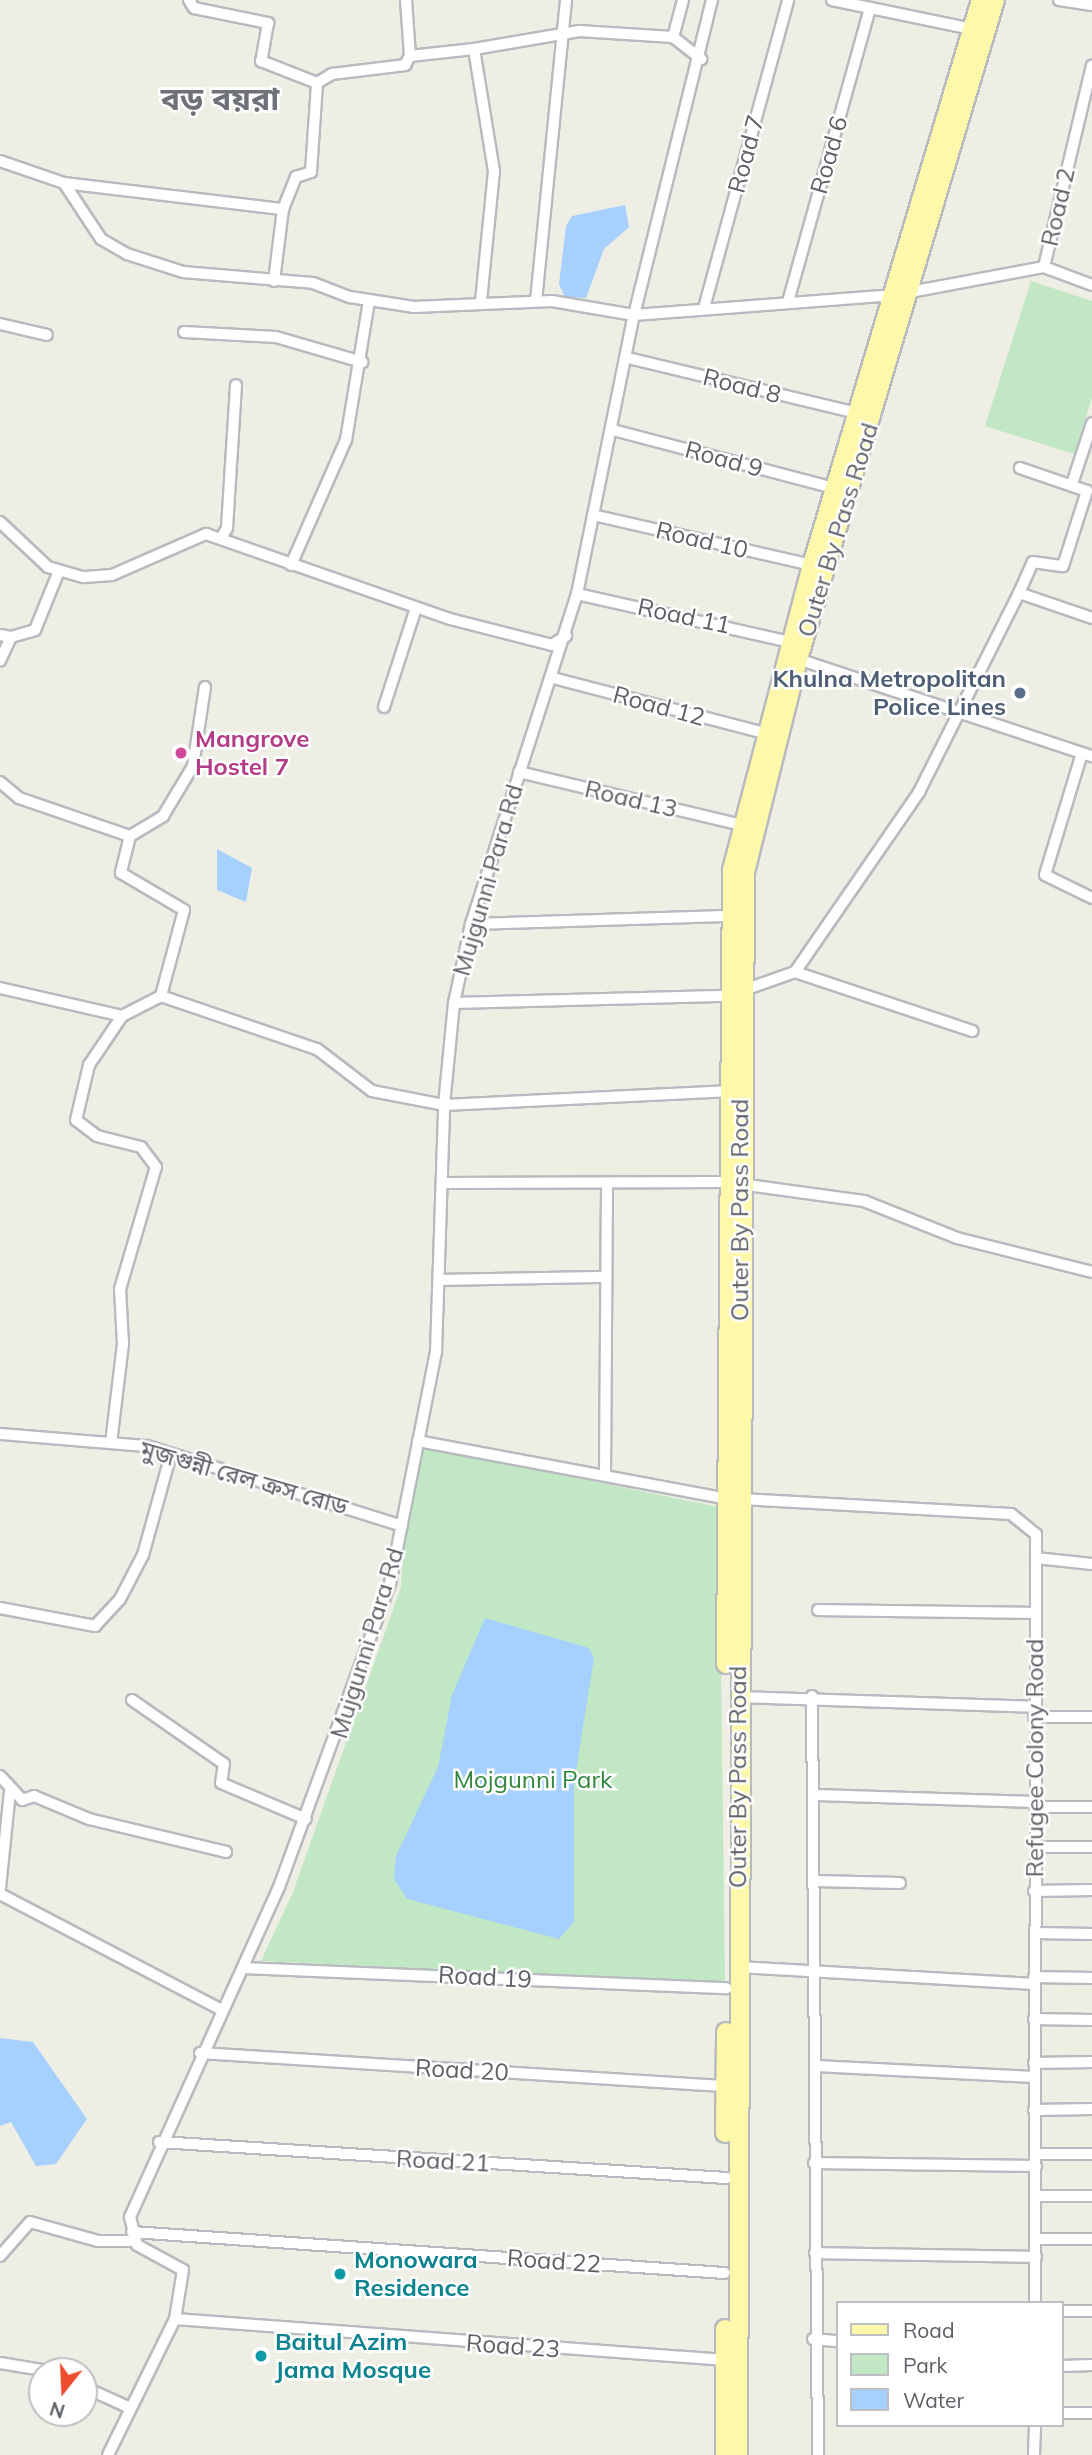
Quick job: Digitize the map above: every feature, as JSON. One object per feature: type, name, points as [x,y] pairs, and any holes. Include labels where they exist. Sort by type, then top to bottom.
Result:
[{"type":"main road","name":"Outer By Pass Road","points":[[733,1183],[727,1091],[745,872],[798,659],[902,293],[981,0]]},
{"type":"main road","name":"Outer By Pass Road","points":[[725,2455],[727,2178],[723,2086],[727,1988],[734,994],[728,916],[742,825],[764,733],[811,565],[857,413],[902,293],[995,0]]},
{"type":"main road","name":"Outer By Pass Road","points":[[730,1498],[738,1697],[738,2455]]},
{"type":"street","points":[[189,0],[194,8],[268,23],[261,61],[317,83]]},
{"type":"street","points":[[317,83],[332,74],[405,65],[410,56],[406,0]]},
{"type":"street","points":[[536,301],[566,36],[566,0]]},
{"type":"street","points":[[673,37],[683,0]]},
{"type":"street","name":"Mujgunni Para Rd","points":[[133,2236],[130,2217],[159,2142],[243,1968],[306,1819],[378,1623],[402,1526],[443,1280],[444,1105],[454,1003],[471,924],[519,772],[553,678],[577,594],[628,358],[634,315],[701,59],[712,0]]},
{"type":"street","name":"Road 7","points":[[704,309],[788,0]]},
{"type":"street","points":[[832,0],[972,29]]},
{"type":"street","points":[[1059,0],[1092,5]]},
{"type":"street","name":"Road 6","points":[[788,302],[870,9]]},
{"type":"street","points":[[410,56],[612,30],[673,37],[701,59]]},
{"type":"street","points":[[474,49],[495,171],[481,301]]},
{"type":"street","name":"Road 2","points":[[1044,267],[1092,66]]},
{"type":"street","points":[[274,281],[283,209],[296,177],[311,172],[317,83]]},
{"type":"street","points":[[0,160],[64,183],[283,209]]},
{"type":"street","points":[[64,183],[101,239],[127,254],[183,272],[313,283],[369,301],[448,308],[481,301],[536,301],[634,315],[902,293],[1044,267],[1092,285]]},
{"type":"street","points":[[291,565],[346,440],[362,362],[369,301]]},
{"type":"street","points":[[0,324],[47,335]]},
{"type":"street","points":[[184,332],[276,337],[362,362]]},
{"type":"street","name":"Road 8","points":[[628,358],[857,413]]},
{"type":"street","points":[[222,538],[228,528],[236,385]]},
{"type":"street","points":[[1072,484],[1092,422]]},
{"type":"street","name":"Road 9","points":[[613,430],[834,488]]},
{"type":"street","points":[[454,1003],[734,994],[795,972],[890,840],[1033,562],[1063,566],[1087,507],[1087,491],[1020,468]]},
{"type":"street","name":"Road 10","points":[[593,515],[811,565]]},
{"type":"street","points":[[0,522],[33,556],[59,571],[98,578],[195,536],[222,538],[416,608],[552,645],[566,636]]},
{"type":"street","points":[[0,661],[6,636],[35,630],[59,571]]},
{"type":"street","points":[[1019,593],[1092,618]]},
{"type":"street","name":"Road 11","points":[[577,594],[790,642]]},
{"type":"street","points":[[384,707],[416,608]]},
{"type":"street","points":[[798,659],[957,714],[1087,754],[1045,876],[1092,898]]},
{"type":"street","name":"Road 12","points":[[553,678],[764,733]]},
{"type":"street","points":[[161,996],[184,910],[121,873],[130,836],[163,816],[193,766],[205,687]]},
{"type":"street","name":"Road 13","points":[[519,772],[742,825]]},
{"type":"street","points":[[0,782],[19,798],[130,836]]},
{"type":"street","points":[[471,924],[728,916]]},
{"type":"street","points":[[795,972],[972,1031]]},
{"type":"street","points":[[0,988],[122,1016]]},
{"type":"street","points":[[111,1443],[123,1344],[120,1289],[156,1167],[141,1147],[97,1136],[76,1120],[89,1065],[122,1016],[161,996],[317,1049],[372,1091],[444,1105],[727,1091]]},
{"type":"street","points":[[443,1184],[733,1183],[864,1201],[957,1238],[1092,1272]]},
{"type":"street","points":[[605,1473],[607,1184]]},
{"type":"street","points":[[443,1280],[606,1277]]},
{"type":"street","name":"মুজগুন্নী রেল ক্রস রোড","points":[[0,1434],[111,1443],[172,1454],[402,1526]]},
{"type":"street","points":[[418,1441],[605,1473],[730,1498]]},
{"type":"street","points":[[0,1608],[95,1626],[120,1600],[143,1555],[172,1454]]},
{"type":"street","name":"Refugee Colony Road","points":[[730,1498],[1011,1514],[1036,1534],[1033,1712],[1036,1847],[1035,2301]]},
{"type":"street","points":[[1036,1558],[1092,1564]]},
{"type":"street","points":[[818,1610],[1036,1613]]},
{"type":"street","points":[[738,1697],[812,1696],[1092,1717]]},
{"type":"street","points":[[812,1696],[816,1794],[813,2339],[818,2455]]},
{"type":"street","points":[[132,1700],[223,1764],[221,1783],[306,1819]]},
{"type":"street","points":[[0,1776],[10,1792],[0,1888]]},
{"type":"street","points":[[10,1792],[226,1852]]},
{"type":"street","points":[[816,1794],[1092,1807]]},
{"type":"street","points":[[1036,1847],[1092,1847]]},
{"type":"street","points":[[815,1881],[900,1883]]},
{"type":"street","points":[[1034,1891],[1092,1890]]},
{"type":"street","points":[[0,1894],[222,2010]]},
{"type":"street","points":[[1035,1933],[1092,1934]]},
{"type":"street","points":[[738,1967],[815,1973],[1035,1980],[1092,1978]]},
{"type":"street","name":"Road 19","points":[[243,1968],[727,1988]]},
{"type":"street","points":[[1034,2019],[1092,2020]]},
{"type":"street","name":"Road 20","points":[[200,2053],[723,2086]]},
{"type":"street","points":[[1034,2063],[1092,2062]]},
{"type":"street","points":[[816,2066],[1034,2077]]},
{"type":"street","points":[[1034,2110],[1092,2109]]},
{"type":"street","name":"Road 21","points":[[159,2142],[727,2178]]},
{"type":"street","points":[[814,2163],[1035,2160],[1092,2154]]},
{"type":"street","points":[[1035,2196],[1092,2196]]},
{"type":"street","name":"Road 22","points":[[0,2256],[30,2222],[98,2241],[133,2236],[725,2273]]},
{"type":"street","points":[[108,2455],[175,2319],[183,2265],[133,2236]]},
{"type":"street","points":[[1037,2239],[1092,2239]]},
{"type":"street","points":[[815,2253],[1036,2257]]},
{"type":"street","points":[[1064,2311],[1092,2311]]},
{"type":"street","name":"Road 23","points":[[175,2319],[725,2360]]},
{"type":"street","points":[[813,2339],[836,2341]]},
{"type":"street","points":[[0,2362],[28,2367]]},
{"type":"street","points":[[1064,2366],[1092,2365]]},
{"type":"street","points":[[98,2393],[130,2408]]},
{"type":"street","points":[[1064,2413],[1092,2413]]},
{"type":"street","points":[[1034,2455],[1035,2427]]},
{"type":"green space","points":[[1031,281],[1092,301],[1092,398],[1074,454],[985,426]]},
{"type":"green space","name":"Mojgunni Park","points":[[424,1447],[719,1507],[725,1983],[261,1961],[293,1892],[401,1587],[404,1527]]},
{"type":"water","points":[[625,205],[629,227],[604,249],[586,298],[565,297],[559,284],[566,226],[572,216]]},
{"type":"water","points":[[217,849],[252,868],[246,902],[217,890]]},
{"type":"water","points":[[485,1618],[589,1648],[594,1658],[574,1783],[574,1922],[559,1939],[407,1899],[394,1879],[396,1856],[438,1767],[452,1695]]},
{"type":"water","points":[[0,2038],[33,2042],[87,2119],[56,2164],[36,2166],[11,2122],[0,2126]]},
{"type":"place","name":"Khulna Metropolitan Police Lines","points":[[1020,693]]},
{"type":"place","name":"Mangrove Hostel 7","points":[[181,753]]},
{"type":"place","name":"Monowara Residence","points":[[340,2274]]},
{"type":"place","name":"Baitul Azim Jama Mosque","points":[[261,2356]]},
{"type":"district","name":"বড় বয়রা","points":[[220,98]]}]
